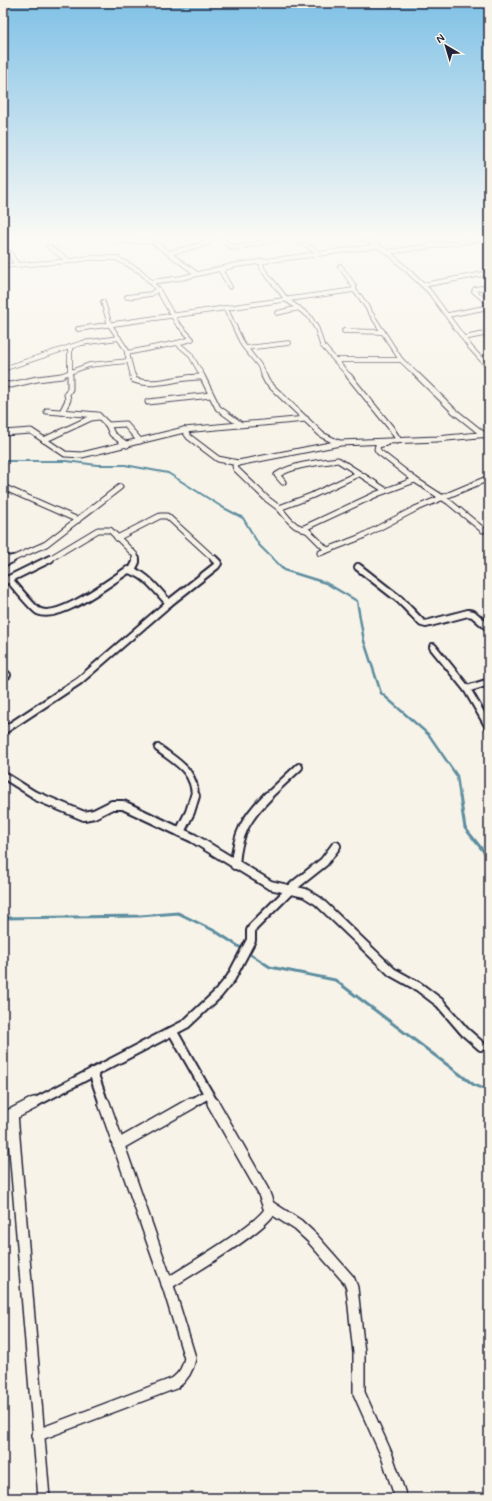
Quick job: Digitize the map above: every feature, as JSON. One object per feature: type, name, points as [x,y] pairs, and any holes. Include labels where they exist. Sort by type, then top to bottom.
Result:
[{"type":"street","points":[[104,306],[110,325],[125,345],[134,380],[137,382],[166,382],[201,377]]},
{"type":"street","points":[[127,353],[192,339],[177,323],[168,306]]},
{"type":"street","points":[[78,329],[244,306]]},
{"type":"street","points":[[296,306],[309,316],[317,329],[322,346],[391,428],[398,439],[395,441]]},
{"type":"street","points":[[366,306],[401,360],[444,402],[486,435]]},
{"type":"street","points":[[441,306],[464,338],[489,368]]},
{"type":"street","points":[[448,315],[489,307]]},
{"type":"street","points":[[276,313],[299,308]]},
{"type":"street","points":[[226,309],[246,348],[259,365],[267,382],[322,435],[330,440],[340,443]]},
{"type":"street","points":[[344,331],[383,332]]},
{"type":"street","points":[[464,338],[489,333]]},
{"type":"street","points":[[3,369],[70,347],[89,342],[119,338]]},
{"type":"street","points":[[177,343],[190,354],[220,411],[240,424]]},
{"type":"street","points":[[246,348],[289,343]]},
{"type":"street","points":[[62,412],[68,400],[67,397],[70,389],[70,347]]},
{"type":"street","points":[[3,384],[10,385],[30,380],[60,377],[89,365],[128,360]]},
{"type":"street","points":[[335,360],[401,360]]},
{"type":"street","points":[[484,363],[489,362]]},
{"type":"street","points":[[148,402],[211,395]]},
{"type":"street","points":[[48,411],[93,414],[101,417],[108,425],[112,434],[127,445]]},
{"type":"street","points":[[44,440],[91,418],[101,417]]},
{"type":"street","points":[[3,433],[31,432],[65,454],[82,455],[184,430],[306,419]]},
{"type":"street","points":[[108,425],[125,424],[140,441]]},
{"type":"street","points":[[184,430],[189,437],[218,459],[238,463],[340,443],[437,439],[486,435]]},
{"type":"street","points":[[395,441],[378,445],[377,449],[415,480],[458,508],[483,530]]},
{"type":"street","points":[[284,482],[277,475],[281,472],[338,460],[385,490]]},
{"type":"street","points":[[238,463],[235,466],[236,469],[290,520],[302,529],[308,531],[327,550]]},
{"type":"street","points":[[278,508],[311,496],[358,474]]},
{"type":"street","points":[[320,553],[361,537],[395,518],[489,478]]},
{"type":"street","points":[[302,529],[385,490],[415,480]]},
{"type":"street","points":[[3,554],[5,562],[46,544],[120,487]]},
{"type":"street","points":[[3,488],[78,520]]},
{"type":"street","points":[[3,731],[79,681],[169,603],[218,563],[167,516],[160,516],[117,538]]},
{"type":"street","points":[[132,570],[136,562],[135,555],[110,530],[98,530],[38,566],[6,580],[38,611],[49,614],[69,608],[128,570],[132,570],[142,576],[169,603]]},
{"type":"street","points":[[358,567],[400,600],[422,623],[426,624],[468,613],[473,614],[489,628]]},
{"type":"street","points":[[433,647],[467,688],[475,705],[489,727]]},
{"type":"street","points":[[467,688],[489,682]]},
{"type":"street","points":[[158,748],[178,761],[193,781],[195,790],[194,803],[180,832]]},
{"type":"street","points":[[235,864],[237,845],[243,826],[253,813],[299,767]]},
{"type":"street","points":[[3,775],[41,799],[84,816],[94,814],[107,806],[118,804],[180,832],[270,885],[305,893],[318,901],[392,972],[419,987],[440,1003],[464,1031],[481,1046]]},
{"type":"street","points":[[44,1498],[8,1117],[186,1024],[218,994],[239,964],[251,940],[251,931],[253,927],[291,889],[324,862],[336,846]]},
{"type":"street","points":[[173,1032],[263,1191],[270,1207],[303,1230],[349,1280],[352,1288],[359,1354],[359,1393],[387,1456],[401,1498]]},
{"type":"street","points":[[38,1435],[175,1383],[184,1376],[188,1370],[190,1358],[167,1284],[93,1072]]},
{"type":"street","points":[[118,1145],[208,1094]]},
{"type":"street","points":[[167,1284],[239,1238],[268,1215],[270,1207]]},
{"type":"waterway","points":[[3,461],[66,461],[97,465],[125,465],[168,473],[222,507],[243,518],[259,545],[284,570],[326,583],[357,601],[364,641],[381,693],[429,735],[457,776],[460,797]]},
{"type":"waterway","points":[[460,796],[465,828],[489,858]]},
{"type":"waterway","points":[[3,918],[140,916],[178,913],[215,931],[270,967],[335,980],[474,1085],[489,1091]]}]
